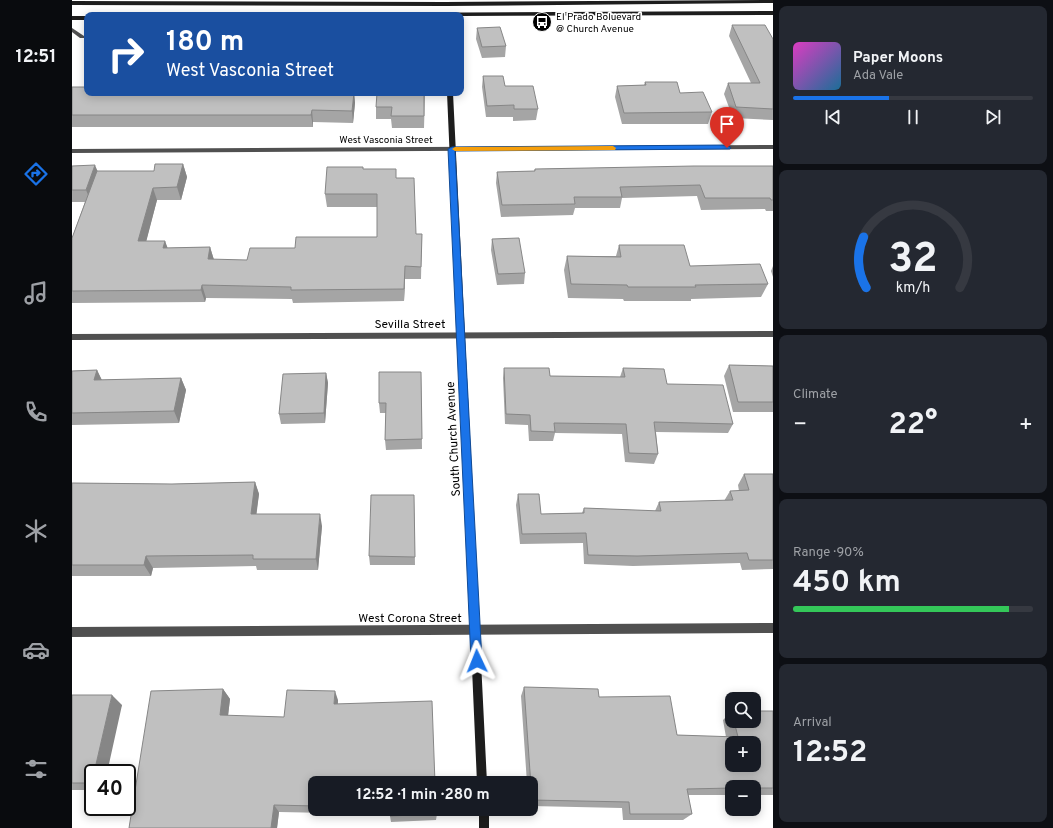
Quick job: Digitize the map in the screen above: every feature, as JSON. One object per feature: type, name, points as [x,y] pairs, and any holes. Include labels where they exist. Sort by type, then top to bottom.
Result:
[{"type":"street","points":[[72,3],[773,1]]},
{"type":"street","points":[[445,2],[446,12]]},
{"type":"street","points":[[464,15],[773,13]]},
{"type":"street","points":[[72,18],[84,18]]},
{"type":"street","points":[[72,30],[82,38]]},
{"type":"street","name":"South Church Avenue","points":[[450,96],[482,776]]},
{"type":"street","name":"West Vasconia Street","points":[[72,151],[773,147]]},
{"type":"street","name":"Sevilla Street","points":[[72,337],[773,334]]},
{"type":"street","name":"West Corona Street","points":[[72,632],[476,631],[773,628]]},
{"type":"street","points":[[484,816],[484,828]]},
{"type":"building","points":[[732,25],[765,25],[773,39],[773,109],[736,107],[728,83],[760,83]]},
{"type":"building","points":[[500,27],[506,46],[482,47],[477,28]]},
{"type":"building","points":[[483,76],[503,76],[505,86],[533,86],[538,109],[514,109],[514,105],[487,106]]},
{"type":"building","points":[[645,82],[677,82],[680,93],[703,92],[712,112],[624,113],[617,86],[646,85]]},
{"type":"building","points":[[72,87],[84,87],[84,96],[354,96],[352,111],[312,110],[311,115],[72,115]]},
{"type":"building","points":[[377,96],[424,96],[424,116],[391,116],[392,107],[376,107]]},
{"type":"building","points":[[155,164],[183,164],[177,187],[153,188],[138,241],[165,241],[163,248],[210,247],[208,259],[247,260],[250,248],[295,248],[296,237],[377,237],[377,194],[325,194],[327,167],[396,169],[396,178],[414,178],[416,234],[422,234],[421,267],[405,266],[404,289],[291,290],[291,287],[202,285],[201,290],[72,291],[72,238],[97,171],[154,171]]},
{"type":"building","points":[[95,165],[86,190],[72,190],[72,166]]},
{"type":"building","points":[[773,166],[773,200],[770,198],[705,198],[700,185],[620,187],[622,197],[574,197],[575,204],[502,205],[497,172],[535,171],[535,169]]},
{"type":"building","points":[[519,238],[525,273],[498,274],[492,239]]},
{"type":"building","points":[[619,245],[684,245],[690,266],[760,264],[768,284],[695,285],[696,287],[628,287],[627,285],[571,284],[567,256],[621,257]]},
{"type":"building","points":[[729,365],[773,366],[773,402],[738,402]]},
{"type":"building","points":[[504,368],[549,368],[550,376],[625,377],[623,368],[664,369],[667,384],[723,385],[733,424],[654,422],[658,454],[629,453],[626,424],[554,423],[555,432],[531,431],[530,415],[506,414]]},
{"type":"building","points":[[97,370],[94,380],[181,378],[174,411],[72,413],[72,371]]},
{"type":"building","points":[[379,372],[421,372],[422,439],[385,440],[386,403],[379,403]]},
{"type":"building","points":[[326,373],[324,413],[279,414],[283,374]]},
{"type":"building","points":[[744,474],[773,474],[773,560],[749,560],[747,553],[637,556],[588,555],[586,533],[522,534],[518,494],[539,494],[541,514],[584,513],[584,508],[661,511],[659,502],[733,500],[730,491],[749,490]]},
{"type":"building","points":[[255,482],[251,514],[320,514],[316,559],[253,559],[253,555],[146,556],[144,565],[72,565],[72,483],[172,484]]},
{"type":"building","points":[[371,495],[414,495],[415,557],[369,556]]},
{"type":"building","points":[[524,687],[598,689],[599,697],[670,696],[677,735],[725,737],[725,772],[761,772],[761,736],[738,736],[736,728],[761,728],[761,711],[773,711],[773,788],[761,788],[761,780],[725,780],[725,788],[687,789],[692,814],[630,814],[629,802],[538,800],[538,776],[530,776]]},
{"type":"building","points":[[223,689],[220,715],[284,717],[287,690],[335,691],[334,704],[432,701],[435,776],[308,776],[308,806],[274,805],[271,828],[129,828],[131,816],[136,816],[136,784],[151,691]]},
{"type":"building","points":[[72,695],[112,695],[96,764],[84,764],[84,783],[72,783]]},
{"type":"slow traffic","points":[[455,149],[613,148]]},
{"type":"place","name":"El Prado Boluevard @ Church Avenue","points":[[542,22]]},
{"type":"route","points":[[477,661],[452,149],[727,148]]}]
